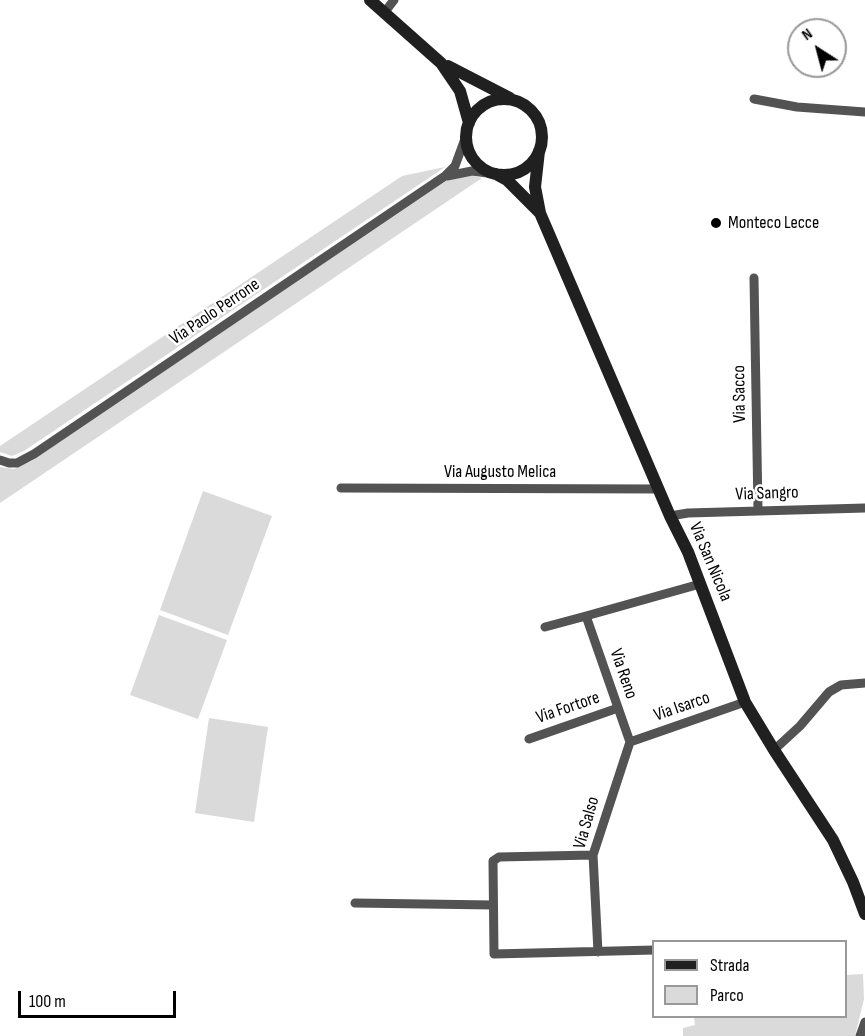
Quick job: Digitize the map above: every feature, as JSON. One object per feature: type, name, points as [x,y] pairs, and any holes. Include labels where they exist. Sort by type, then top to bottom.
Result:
[{"type":"street","name":"Via San Nicola","points":[[370,0],[441,63],[525,105],[539,122],[542,132],[536,188],[540,213],[700,584],[745,702],[833,840],[864,907]]},
{"type":"street","points":[[384,13],[394,0]]},
{"type":"street","name":"Via San Nicola","points":[[441,63],[460,91],[469,123],[466,136],[469,151],[476,162],[507,180],[540,213]]},
{"type":"street","points":[[754,99],[797,107],[865,112]]},
{"type":"street","points":[[469,123],[479,108],[489,102],[516,101]]},
{"type":"street","name":"Via Paolo Perrone","points":[[0,460],[17,463],[34,454],[445,176],[455,166],[466,136]]},
{"type":"street","points":[[495,174],[508,175],[520,171],[532,163],[539,151]]},
{"type":"street","name":"Via Paolo Perrone","points":[[445,176],[472,171],[495,174]]},
{"type":"street","name":"Via Sacco","points":[[754,278],[758,510]]},
{"type":"street","name":"Via Augusto Melica","points":[[341,488],[659,489]]},
{"type":"street","name":"Via Sangro","points":[[670,516],[688,513],[865,507]]},
{"type":"street","points":[[545,627],[700,584]]},
{"type":"street","name":"Via Reno","points":[[586,616],[630,742]]},
{"type":"street","points":[[774,750],[800,726],[829,692],[841,685],[865,683]]},
{"type":"street","name":"Via Isarco","points":[[630,742],[745,702]]},
{"type":"street","name":"Via Fortore","points":[[529,740],[618,708]]},
{"type":"street","name":"Via Salso","points":[[598,952],[593,855],[630,742]]},
{"type":"street","points":[[593,855],[499,857],[493,861],[494,954],[652,950]]},
{"type":"street","points":[[355,903],[493,905]]},
{"type":"street","points":[[860,1036],[865,1022]]},
{"type":"green space","points":[[445,167],[24,451],[12,456],[0,452],[0,446],[402,176]]},
{"type":"green space","points":[[470,175],[482,178],[0,503],[0,467],[14,469],[31,461],[446,181]]},
{"type":"green space","points":[[203,491],[272,516],[228,635],[160,610]]},
{"type":"green space","points":[[159,615],[227,640],[198,719],[130,695]]},
{"type":"green space","points":[[209,718],[268,727],[254,822],[195,813]]},
{"type":"green space","points":[[863,974],[864,999],[855,1036],[683,1036],[683,1028],[695,1025],[694,1018],[847,1018],[847,975]]},
{"type":"place","name":"Monteco Lecce","points":[[716,223]]}]
